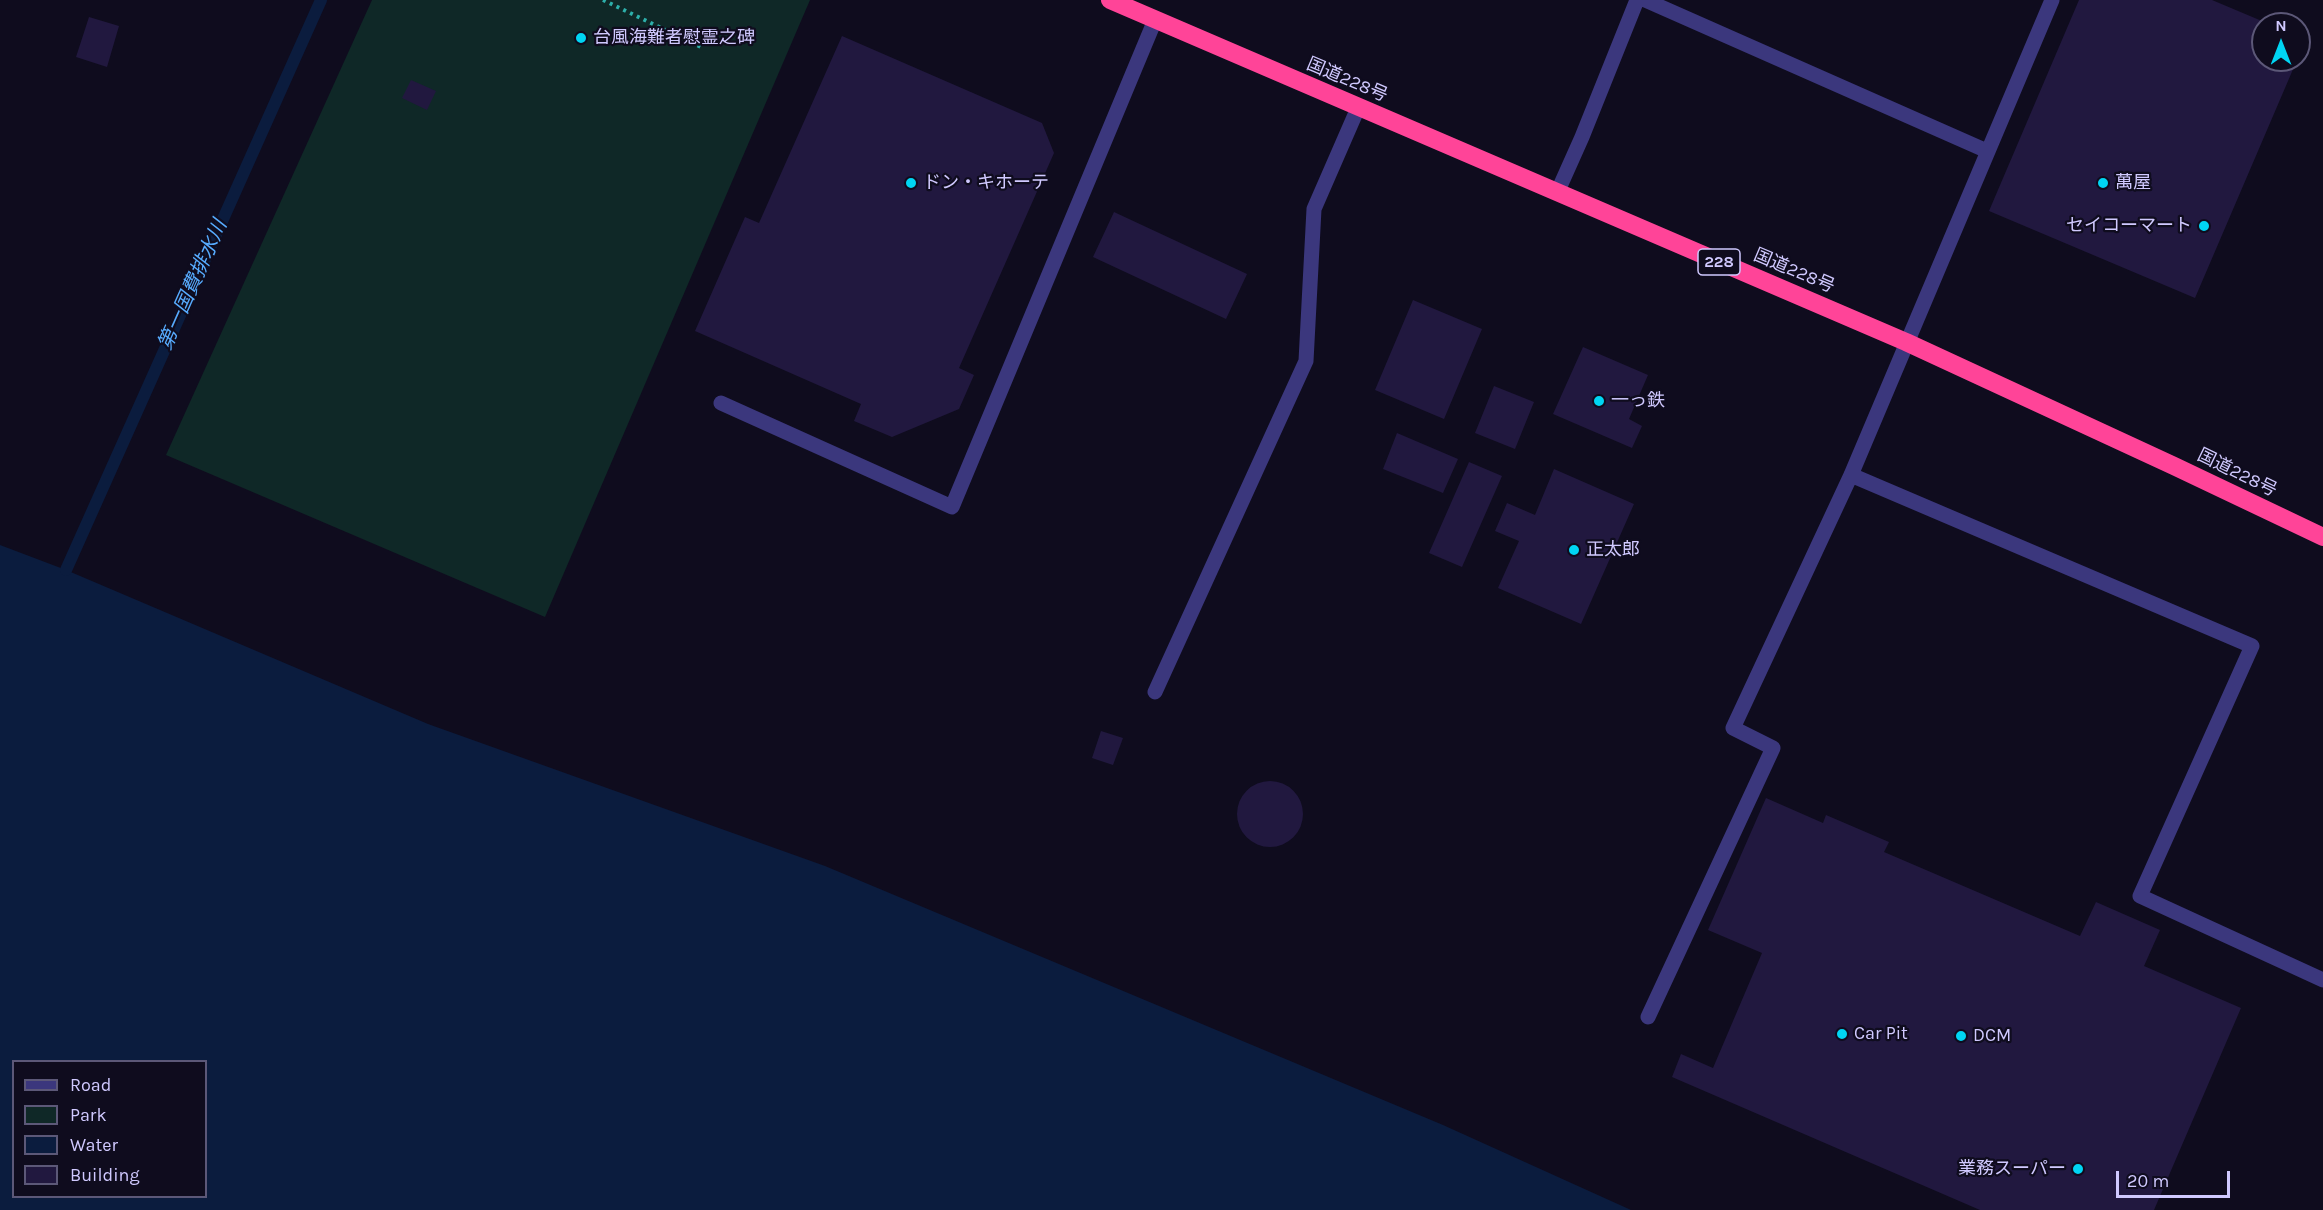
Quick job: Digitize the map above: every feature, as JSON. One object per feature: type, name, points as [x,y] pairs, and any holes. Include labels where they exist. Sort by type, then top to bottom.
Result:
[{"type":"highway","name":"国道228号","points":[[1110,0],[1906,342],[2323,537]]},
{"type":"lane","points":[[1557,193],[1637,0]]},
{"type":"lane","points":[[1644,0],[1988,151]]},
{"type":"lane","points":[[1648,1017],[1773,748],[1733,728],[1851,475],[2052,0]]},
{"type":"lane","points":[[722,403],[952,507],[1155,20]]},
{"type":"lane","points":[[1155,692],[1306,361],[1314,209],[1358,108]]},
{"type":"lane","points":[[1851,475],[2252,646],[2140,896],[2323,980]]},
{"type":"path","points":[[603,0],[703,48]]},
{"type":"green space","points":[[372,0],[810,0],[545,617],[166,455]]},
{"type":"water","points":[[0,545],[66,570],[428,724],[825,866],[1443,1125],[1631,1210],[0,1210]]},
{"type":"building","points":[[2079,0],[2212,0],[2251,16],[2251,72],[2292,72],[2195,298],[1989,211]]},
{"type":"building","points":[[89,17],[119,26],[107,67],[76,57]]},
{"type":"building","points":[[842,36],[1042,123],[1054,153],[959,368],[974,375],[959,409],[892,437],[854,421],[861,404],[695,331],[745,217],[759,223]]},
{"type":"building","points":[[411,80],[436,91],[427,110],[402,98]]},
{"type":"building","points":[[1114,212],[1247,274],[1226,319],[1093,257]]},
{"type":"building","points":[[1413,300],[1482,329],[1444,419],[1375,390]]},
{"type":"building","points":[[1583,347],[1648,375],[1629,419],[1642,426],[1632,448],[1553,414]]},
{"type":"building","points":[[1494,386],[1534,402],[1515,449],[1475,433]]},
{"type":"building","points":[[1397,433],[1458,459],[1443,493],[1383,469]]},
{"type":"building","points":[[1469,462],[1502,476],[1462,567],[1429,553]]},
{"type":"building","points":[[1554,469],[1634,504],[1581,624],[1498,588],[1519,541],[1495,531],[1507,503],[1535,515]]},
{"type":"building","points":[[1101,731],[1123,738],[1113,765],[1092,758]]},
{"type":"building","points":[[1270,781],[1283,784],[1293,791],[1300,801],[1303,814],[1300,827],[1293,837],[1283,844],[1270,847],[1257,844],[1247,837],[1240,827],[1237,814],[1240,801],[1247,791],[1257,784]]},
{"type":"building","points":[[1766,798],[1823,823],[1826,815],[1889,842],[1884,852],[2080,936],[2096,902],[2160,930],[2144,966],[2241,1008],[2154,1210],[1980,1210],[1672,1077],[1681,1054],[1713,1068],[1762,953],[1708,930]]},
{"type":"waterway","name":"第一国費排水川","points":[[66,570],[321,0]]},
{"type":"place","name":"台風海難者慰霊之碑","points":[[581,38]]},
{"type":"place","name":"ドン・キホーテ","points":[[911,183]]},
{"type":"place","name":"萬屋","points":[[2103,183]]},
{"type":"place","name":"セイコーマート","points":[[2204,226]]},
{"type":"place","name":"一っ鉄","points":[[1599,401]]},
{"type":"place","name":"正太郎","points":[[1574,550]]},
{"type":"place","name":"Car Pit","points":[[1842,1034]]},
{"type":"place","name":"DCM","points":[[1961,1036]]},
{"type":"place","name":"業務スーパー","points":[[2078,1169]]}]
